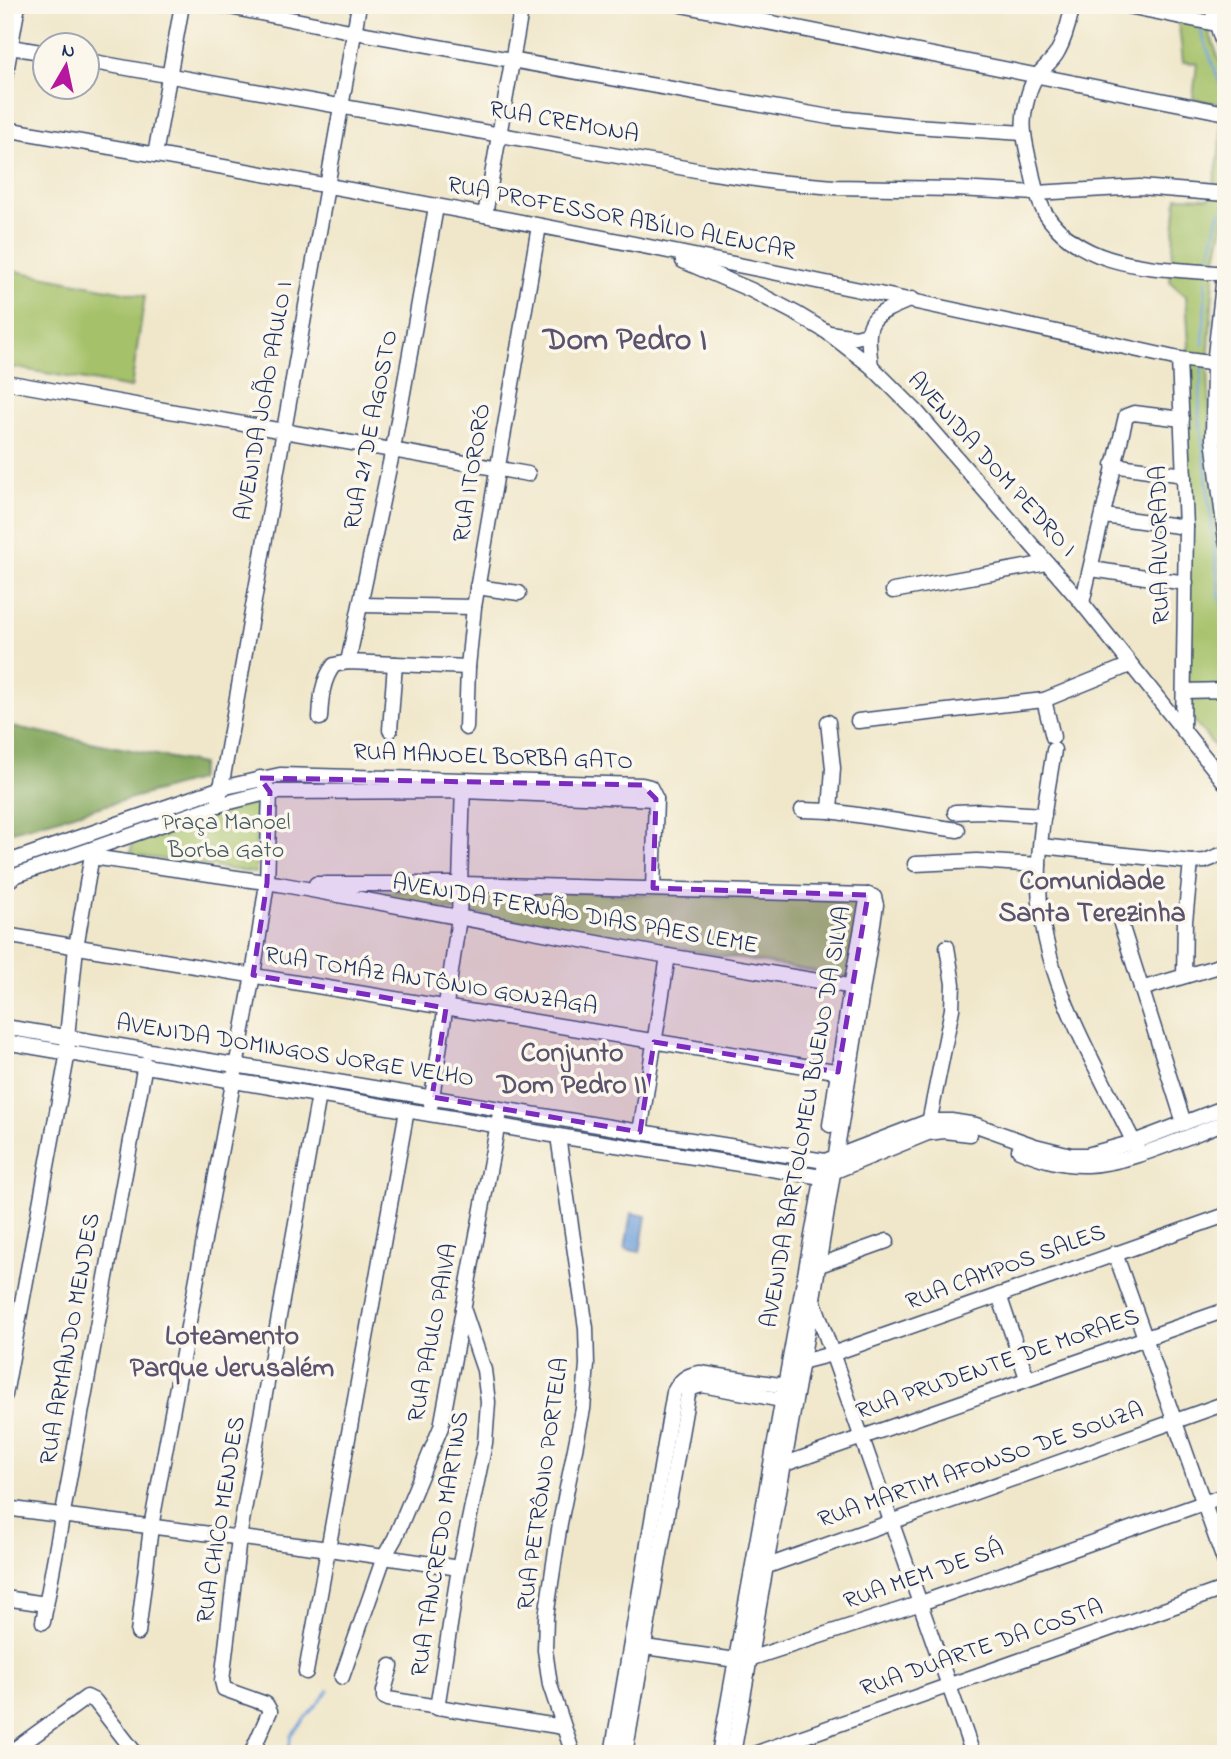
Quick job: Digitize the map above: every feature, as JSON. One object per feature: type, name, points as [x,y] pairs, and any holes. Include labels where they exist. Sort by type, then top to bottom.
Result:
[{"type":"street","points":[[5,78],[8,47],[18,5]]},
{"type":"street","points":[[155,155],[182,5]]},
{"type":"street","points":[[220,5],[355,32],[829,117],[915,127],[1023,133]]},
{"type":"street","name":"AVENIDA JOÃO PAULO I","points":[[218,805],[359,5]]},
{"type":"street","points":[[485,215],[522,5]]},
{"type":"street","points":[[684,5],[1226,113]]},
{"type":"street","points":[[1073,5],[1059,50],[1051,64],[1038,74],[1031,86],[1025,108],[1023,133],[1036,193],[1045,213],[1065,236],[1094,254],[1134,266],[1225,270],[1219,440],[1225,531]]},
{"type":"street","points":[[1123,5],[1221,25]]},
{"type":"street","points":[[1211,5],[1221,25],[1226,54]]},
{"type":"street","points":[[8,47],[32,51]]},
{"type":"street","name":"RUA CREMONA","points":[[102,63],[707,172],[776,182],[834,187],[1036,193],[1140,187],[1226,194]]},
{"type":"street","name":"RUA PROFESSOR ABÍLIO ALENCAR","points":[[5,128],[326,184],[485,215],[912,299],[1179,359],[1220,365]]},
{"type":"street","name":"RUA 21 DE AGOSTO","points":[[348,662],[393,449],[436,207]]},
{"type":"street","name":"RUA ITORORÓ","points":[[466,729],[474,607],[539,226]]},
{"type":"street","name":"AVENIDA DOM PEDRO I","points":[[660,250],[751,290],[827,332],[871,366],[916,411],[1082,603],[1226,784]]},
{"type":"street","points":[[751,290],[751,279],[761,269]]},
{"type":"street","points":[[871,291],[880,312]]},
{"type":"street","points":[[871,366],[867,334],[880,312],[912,299]]},
{"type":"street","points":[[827,332],[856,337],[867,334]]},
{"type":"street","name":"RUA ALVORADA","points":[[1179,359],[1186,527],[1183,730]]},
{"type":"street","points":[[5,382],[528,474]]},
{"type":"street","points":[[1082,603],[1126,416],[1134,412],[1182,419]]},
{"type":"street","points":[[1113,465],[1184,475]]},
{"type":"street","points":[[1104,516],[1186,527]]},
{"type":"street","points":[[893,591],[1047,563]]},
{"type":"street","points":[[1091,569],[1186,583]]},
{"type":"street","points":[[477,587],[519,593]]},
{"type":"street","points":[[361,606],[474,607]]},
{"type":"street","points":[[320,718],[323,689],[328,672],[334,664],[348,662],[468,667]]},
{"type":"street","points":[[390,730],[395,664]]},
{"type":"street","points":[[858,721],[1044,700],[1130,665]]},
{"type":"street","points":[[1184,691],[1226,690]]},
{"type":"street","points":[[1044,700],[1054,743],[1039,865],[1040,905],[1045,937],[1076,1030],[1137,1148]]},
{"type":"street","points":[[828,722],[833,768],[830,811]]},
{"type":"street","name":"RUA MANOEL BORBA GATO","points":[[5,863],[221,788],[280,775],[656,799],[653,888]]},
{"type":"street","points":[[138,1633],[151,1528],[236,1064],[273,883],[270,792],[260,778]]},
{"type":"street","points":[[429,1114],[459,918],[463,785]]},
{"type":"street","name":"RUA MANOEL BORBA GATO","points":[[5,883],[18,875],[93,853],[218,805],[270,792],[463,785]]},
{"type":"street","points":[[802,810],[830,811],[958,830]]},
{"type":"street","points":[[955,812],[1044,815]]},
{"type":"street","points":[[125,862],[122,853],[131,818]]},
{"type":"street","points":[[5,1395],[68,1045],[76,947],[96,830]]},
{"type":"street","points":[[1041,846],[1191,862],[1205,861],[1226,853]]},
{"type":"street","name":"AVENIDA FERNÃO DIAS PAES LEME","points":[[93,853],[125,862],[273,883],[857,988]]},
{"type":"street","points":[[915,864],[986,862],[1039,865]]},
{"type":"street","points":[[1184,976],[1185,921],[1191,862]]},
{"type":"street","name":"AVENIDA FERNÃO DIAS PAES LEME","points":[[273,883],[461,884],[868,895]]},
{"type":"street","name":"AVENIDA BARTOLOMEU BUENO DA SILVA","points":[[719,1754],[742,1660],[759,1569],[829,1167],[857,988],[876,905],[874,897],[868,895]]},
{"type":"street","points":[[1121,925],[1184,1123]]},
{"type":"street","name":"RUA TOMÁZ ANTÔNIO GONZAGA","points":[[5,935],[843,1073]]},
{"type":"street","points":[[929,1127],[953,1009],[953,984],[947,947]]},
{"type":"street","points":[[640,1132],[668,956]]},
{"type":"street","points":[[1140,989],[1226,964]]},
{"type":"street","name":"AVENIDA DOMINGOS JORGE VELHO","points":[[5,1027],[145,1064],[558,1136],[829,1167]]},
{"type":"street","name":"AVENIDA DOMINGOS JORGE VELHO","points":[[5,1042],[68,1045],[236,1064],[640,1132],[829,1167]]},
{"type":"street","name":"RUA ARMANDO MENDES","points":[[43,1622],[145,1064]]},
{"type":"street","name":"RUA CHICO MENDES","points":[[251,1754],[270,1707],[224,1689],[222,1681],[239,1538],[319,1095]]},
{"type":"street","points":[[829,1167],[929,1127],[964,1132],[1055,1162],[1109,1162],[1184,1123],[1226,1107]]},
{"type":"street","points":[[306,1672],[407,1110]]},
{"type":"street","name":"RUA PAULO PAIVA","points":[[342,1677],[384,1557],[428,1464],[441,1427],[502,1110]]},
{"type":"street","points":[[1137,1148],[1226,1122]]},
{"type":"street","name":"RUA PETRÔNIO PORTELA","points":[[558,1136],[585,1315],[587,1365],[583,1409],[560,1523],[546,1617],[545,1650],[550,1685],[573,1754]]},
{"type":"street","name":"AVENIDA BARTOLOMEU BUENO DA SILVA","points":[[759,1569],[785,1464],[790,1394],[801,1362],[807,1296],[817,1266],[829,1167]]},
{"type":"street","name":"RUA CAMPOS SALES","points":[[801,1362],[832,1354],[1226,1215]]},
{"type":"street","points":[[817,1266],[887,1241]]},
{"type":"street","points":[[1115,1253],[1226,1566]]},
{"type":"street","points":[[999,1295],[1027,1378]]},
{"type":"street","points":[[807,1296],[862,1435],[918,1604],[973,1754]]},
{"type":"street","name":"RUA TANCREDO MARTINS","points":[[437,1708],[459,1568],[485,1444],[488,1402],[484,1370],[463,1306]]},
{"type":"street","name":"RUA PRUDENTE DE MORAES","points":[[785,1464],[1226,1310]]},
{"type":"street","points":[[625,1754],[638,1646],[681,1393],[678,1383],[688,1375],[700,1373],[790,1394]]},
{"type":"street","name":"RUA MARTIM AFONSO DE SOUZA","points":[[759,1569],[1226,1404]]},
{"type":"street","name":"RUA MEM DE SÁ","points":[[638,1646],[742,1660],[918,1604],[1226,1495]]},
{"type":"street","points":[[5,1508],[459,1568]]},
{"type":"street","name":"RUA DUARTE DA COSTA","points":[[754,1754],[1226,1588]]},
{"type":"street","points":[[5,1598],[46,1604]]},
{"type":"street","points":[[612,1754],[638,1646]]},
{"type":"street","name":"AVENIDA BARTOLOMEU BUENO DA SILVA","points":[[733,1754],[742,1660]]},
{"type":"street","points":[[391,1666],[384,1691],[384,1697],[388,1699],[563,1727]]},
{"type":"street","points":[[8,1754],[83,1699],[91,1697],[136,1754]]},
{"type":"highlighted area","points":[[260,778],[642,785],[656,799],[653,888],[868,895],[838,1072],[654,1042],[640,1132],[432,1097],[446,1008],[253,975],[267,883],[270,792]]},
{"type":"green space","points":[[1168,5],[1226,5],[1226,16],[1220,15],[1208,28],[1226,80],[1226,211],[1215,263],[1208,364],[1212,468],[1226,582],[1226,761],[1187,712],[1181,365],[1189,346],[1186,296],[1170,282],[1177,197],[1210,198],[1219,151],[1221,104],[1193,99],[1197,63],[1183,62],[1177,8]]},
{"type":"green space","points":[[5,269],[145,296],[131,388],[5,366]]},
{"type":"green space","points":[[5,725],[202,764],[198,780],[5,833]]},
{"type":"green space","name":"Praça Manoel Borba Gato","points":[[256,794],[256,873],[131,855],[132,836]]},
{"type":"green space","points":[[461,889],[862,901],[849,977],[463,912],[333,893]]},
{"type":"water","points":[[631,1213],[646,1216],[640,1252],[625,1249]]},
{"type":"waterway","points":[[1200,29],[1225,98]]},
{"type":"waterway","points":[[1225,177],[1226,170]]},
{"type":"waterway","points":[[1209,258],[1220,210]]},
{"type":"waterway","points":[[1203,345],[1206,280]]},
{"type":"waterway","points":[[1202,368],[1199,412],[1220,599],[1226,616]]},
{"type":"waterway","points":[[288,1754],[291,1735],[329,1690]]},
{"type":"district","name":"Dom Pedro I","points":[[625,341]]},
{"type":"district","name":"Comunidade Santa Terezinha","points":[[1092,898]]},
{"type":"district","name":"Conjunto Dom Pedro II","points":[[572,1070]]},
{"type":"district","name":"Loteamento Parque Jerusalém","points":[[232,1353]]}]
